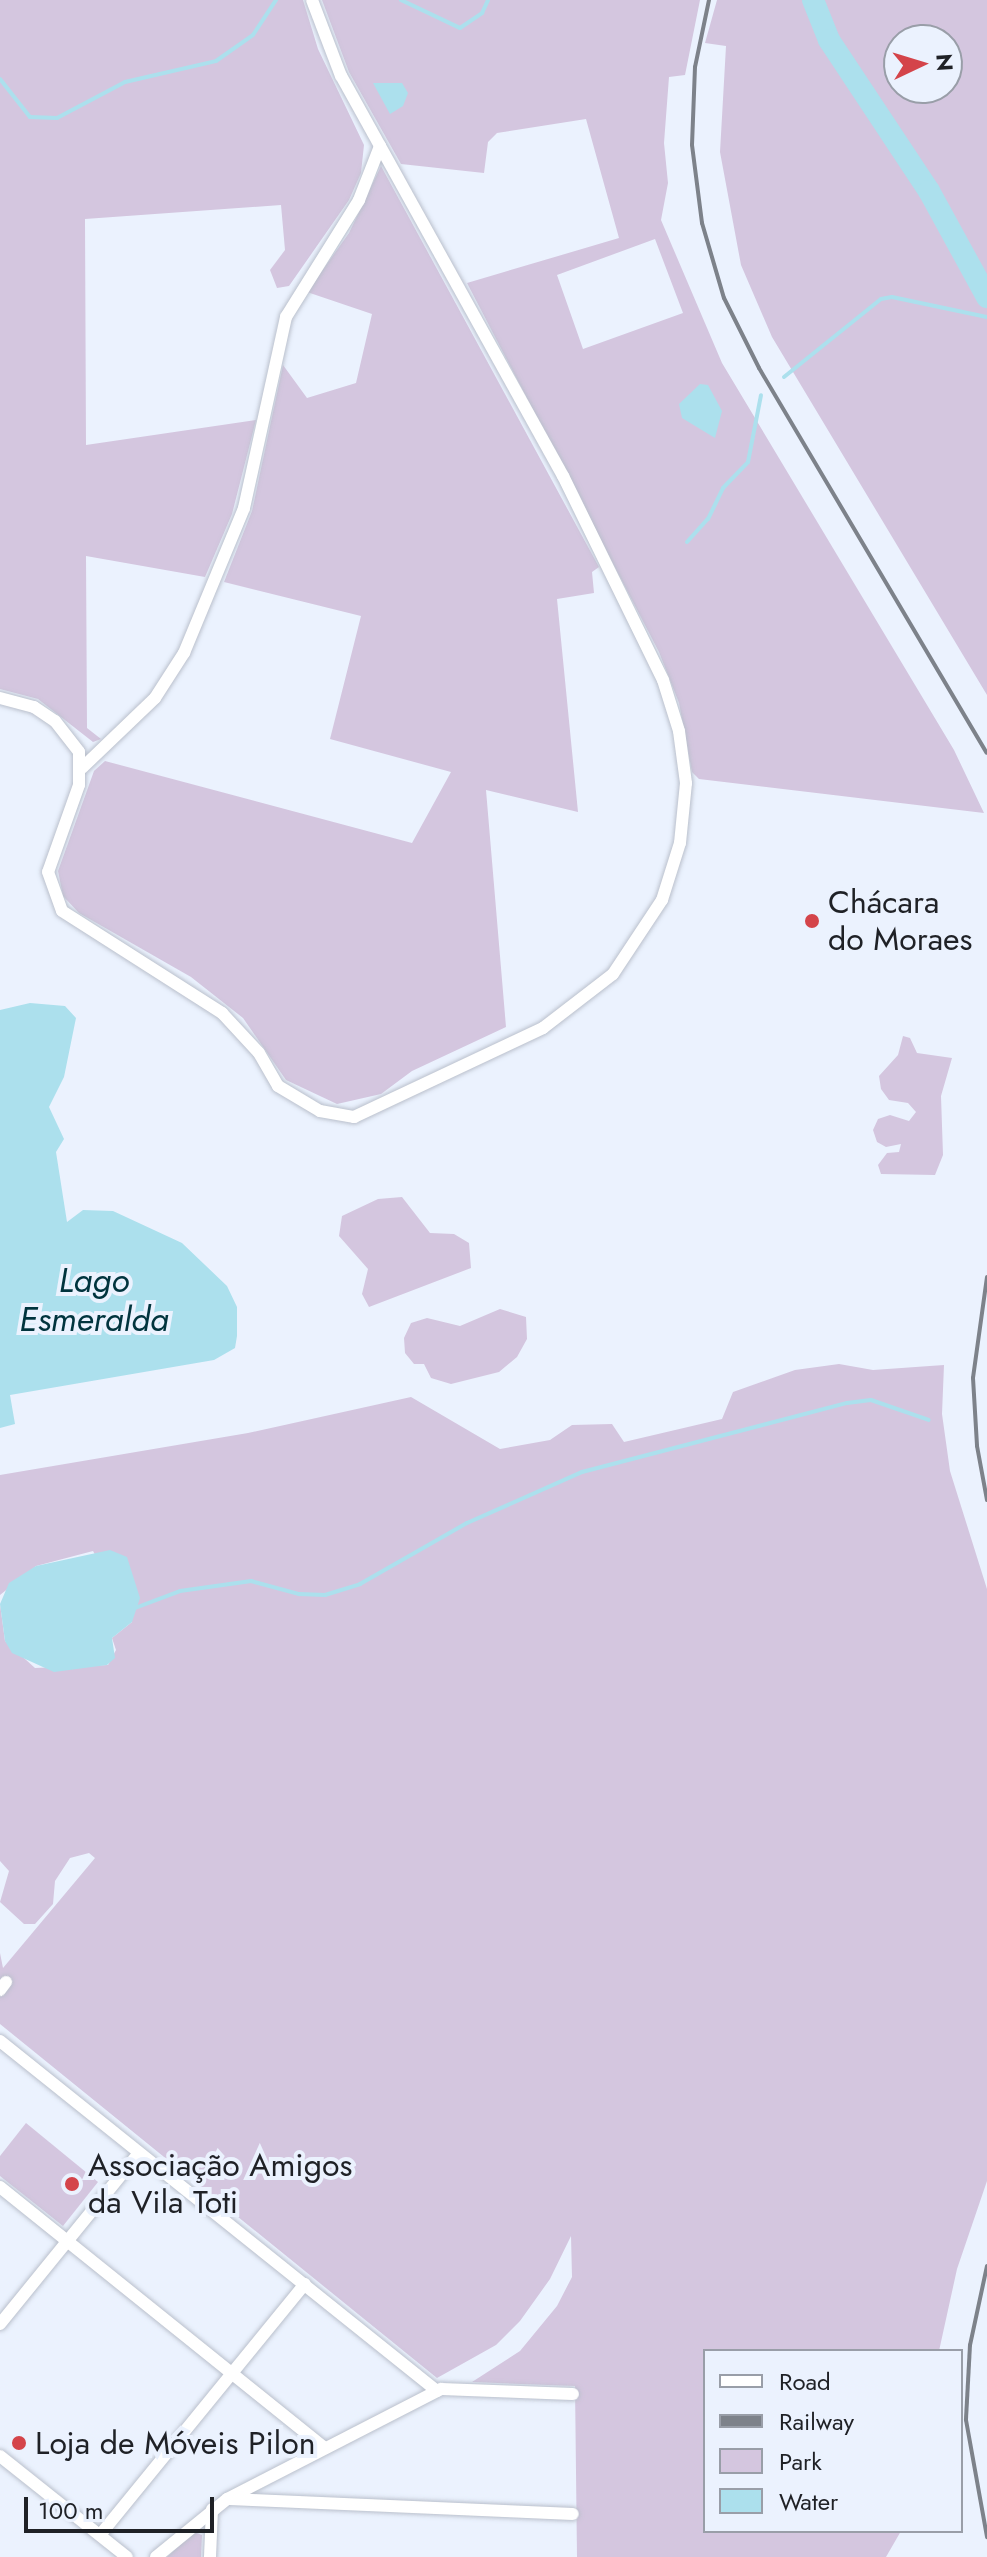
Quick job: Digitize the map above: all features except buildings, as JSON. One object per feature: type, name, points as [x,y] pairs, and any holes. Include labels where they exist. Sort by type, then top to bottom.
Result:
[{"type":"street","points":[[312,0],[327,46],[556,464],[652,655],[679,731],[686,783],[680,843],[662,900],[613,974],[543,1028],[354,1117],[320,1111],[292,1098],[229,1018],[185,985],[62,911],[50,888],[50,858],[82,768],[155,698],[184,653],[244,508],[286,317],[354,210],[380,146]]},
{"type":"street","points":[[0,698],[34,707],[55,721],[79,752],[82,768]]},
{"type":"street","points":[[0,2041],[439,2390]]},
{"type":"street","points":[[0,2324],[139,2153]]},
{"type":"street","points":[[0,2187],[325,2448]]},
{"type":"street","points":[[100,2535],[305,2284]]},
{"type":"street","points":[[156,2557],[227,2499],[439,2390],[573,2394]]},
{"type":"street","points":[[0,2456],[127,2557]]},
{"type":"street","points":[[227,2499],[573,2514]]},
{"type":"street","points":[[210,2557],[212,2509]]},
{"type":"green space","points":[[0,0],[303,0],[318,49],[364,145],[361,173],[349,200],[289,286],[277,288],[270,270],[285,250],[281,205],[85,219],[86,445],[256,420],[232,514],[205,577],[86,556],[87,728],[101,739],[93,742],[38,699],[0,689]]},
{"type":"green space","points":[[322,0],[700,0],[685,75],[669,77],[664,143],[668,183],[661,220],[722,363],[954,750],[984,813],[699,779],[692,772],[679,703],[659,652],[467,283],[619,238],[586,119],[497,133],[488,142],[484,173],[401,164],[349,72]],"holes":[[[655,239],[683,313],[583,349],[557,275]]]},
{"type":"green space","points":[[717,0],[987,0],[987,695],[772,337],[741,265],[720,152],[726,46],[705,43]]},
{"type":"green space","points":[[381,166],[599,567],[592,572],[594,593],[557,599],[578,812],[486,790],[506,1027],[412,1071],[381,1094],[337,1104],[286,1080],[243,1018],[191,977],[79,913],[63,896],[58,871],[94,771],[105,761],[412,843],[451,772],[330,739],[361,616],[224,582],[252,511],[283,365],[307,398],[356,383],[372,314],[307,292],[349,233]]},
{"type":"green space","points":[[903,1036],[910,1038],[917,1053],[952,1058],[941,1096],[943,1155],[935,1175],[881,1174],[878,1165],[887,1153],[899,1152],[901,1144],[886,1147],[877,1142],[873,1130],[878,1119],[890,1115],[909,1121],[916,1112],[908,1103],[889,1100],[881,1089],[879,1076],[898,1055]]},
{"type":"green space","points":[[402,1197],[430,1233],[454,1234],[469,1243],[471,1268],[369,1307],[362,1294],[368,1269],[339,1236],[342,1216],[378,1199]]},
{"type":"green space","points":[[500,1309],[526,1317],[527,1339],[517,1357],[499,1372],[451,1384],[431,1378],[424,1364],[414,1364],[405,1353],[404,1338],[411,1323],[427,1318],[460,1326]]},
{"type":"green space","points":[[839,1364],[873,1370],[944,1365],[942,1414],[950,1471],[987,1589],[987,2181],[957,2269],[939,2349],[703,2349],[703,2533],[900,2533],[886,2557],[577,2557],[575,2386],[472,2382],[520,2351],[557,2306],[572,2277],[571,2236],[550,2279],[520,2321],[496,2345],[437,2378],[0,2024],[0,1953],[3,1968],[95,1858],[89,1853],[70,1858],[55,1881],[53,1904],[35,1924],[24,1924],[0,1902],[9,1871],[0,1861],[0,1604],[5,1641],[35,1668],[108,1665],[116,1650],[112,1638],[132,1622],[93,1551],[36,1566],[0,1595],[0,1475],[248,1433],[411,1397],[500,1449],[550,1440],[572,1425],[612,1424],[624,1442],[722,1419],[733,1392],[795,1370]]},
{"type":"green space","points":[[26,2123],[98,2182],[63,2226],[0,2176],[0,2156]]},
{"type":"green space","points":[[194,2532],[202,2535],[201,2557],[167,2557]]},
{"type":"water","points":[[373,83],[402,83],[408,93],[403,106],[390,114]]},
{"type":"water","points":[[700,384],[708,385],[722,411],[715,438],[682,418],[679,404]]},
{"type":"water","name":"Lago Esmeralda","points":[[30,1003],[65,1006],[76,1018],[64,1077],[49,1107],[64,1139],[56,1152],[67,1222],[83,1210],[113,1211],[182,1243],[227,1286],[237,1307],[237,1336],[235,1348],[214,1360],[10,1395],[15,1424],[0,1428],[0,1010]]},
{"type":"water","points":[[110,1550],[127,1557],[140,1598],[132,1622],[112,1638],[115,1658],[107,1665],[54,1672],[12,1653],[5,1641],[0,1604],[9,1583],[36,1566]]},
{"type":"waterway","points":[[0,79],[30,117],[57,118],[125,82],[216,61],[253,35],[276,0]]},
{"type":"waterway","points":[[401,0],[460,28],[482,13],[488,0]]},
{"type":"waterway","points":[[813,0],[829,40],[929,191],[987,297]]},
{"type":"waterway","points":[[784,377],[881,299],[892,297],[987,317]]},
{"type":"waterway","points":[[687,542],[708,519],[723,488],[748,462],[761,395]]},
{"type":"waterway","points":[[135,1608],[180,1591],[251,1581],[299,1594],[325,1595],[360,1584],[467,1523],[582,1472],[847,1403],[871,1400],[929,1420]]},
{"type":"railway","points":[[709,0],[695,67],[692,145],[702,223],[724,298],[759,368],[987,753]]},
{"type":"railway","points":[[987,1277],[973,1378],[977,1446],[987,1500]]},
{"type":"railway","points":[[987,2266],[970,2345],[966,2420],[987,2537]]},
{"type":"place","name":"Chácara do Moraes","points":[[812,921]]},
{"type":"place","name":"Associação Amigos da Vila Toti","points":[[72,2184]]},
{"type":"place","name":"Loja de Móveis Pilon","points":[[19,2443]]}]
